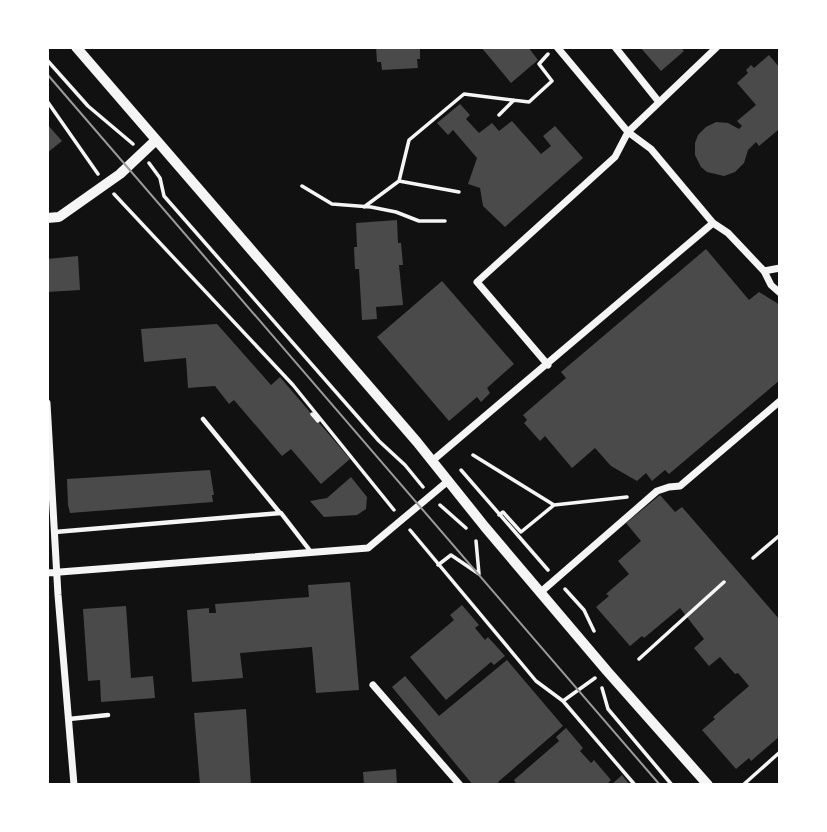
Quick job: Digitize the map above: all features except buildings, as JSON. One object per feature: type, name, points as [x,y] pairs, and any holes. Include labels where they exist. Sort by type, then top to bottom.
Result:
[{"type":"street","points":[[76,47],[432,461],[607,671],[708,785]]},
{"type":"street","points":[[556,47],[628,132],[651,149],[713,223],[728,233],[764,271],[771,285],[780,293]]},
{"type":"street","points":[[615,47],[659,102]]},
{"type":"street","points":[[548,365],[477,282],[615,158],[628,132],[717,47]]},
{"type":"street","points":[[47,218],[59,217],[127,167],[156,140]]},
{"type":"street","points":[[432,461],[713,223]]},
{"type":"street","points":[[764,271],[780,268]]},
{"type":"street","points":[[542,591],[657,491],[680,486],[780,401]]},
{"type":"street","points":[[47,403],[74,785]]},
{"type":"street","points":[[47,573],[368,548],[448,481]]},
{"type":"street","points":[[373,685],[460,785]]},
{"type":"lane","points":[[203,419],[312,553]]},
{"type":"lane","points":[[55,532],[281,513]]},
{"type":"lane","points":[[68,719],[108,715]]},
{"type":"path","points":[[364,206],[399,181],[409,140],[464,94],[529,102],[552,81],[539,64],[556,47]]},
{"type":"path","points":[[47,60],[100,118],[127,137]]},
{"type":"path","points":[[499,116],[514,100]]},
{"type":"path","points":[[47,102],[105,184],[293,385],[536,681],[563,701],[635,785]]},
{"type":"path","points":[[153,168],[160,178],[164,196],[379,440],[431,496],[467,529]]},
{"type":"path","points":[[399,181],[459,192]]},
{"type":"path","points":[[302,186],[332,204],[396,212],[419,221],[445,221]]},
{"type":"path","points":[[312,414],[318,421]]},
{"type":"path","points":[[473,455],[554,505]]},
{"type":"path","points":[[521,532],[554,505],[627,497]]},
{"type":"path","points":[[753,558],[780,536]]},
{"type":"path","points":[[475,537],[484,547]]},
{"type":"path","points":[[639,659],[724,582]]},
{"type":"path","points":[[596,677],[608,709],[672,785]]},
{"type":"path","points":[[743,785],[780,752]]},
{"type":"tram line","points":[[47,74],[660,785]]}]
